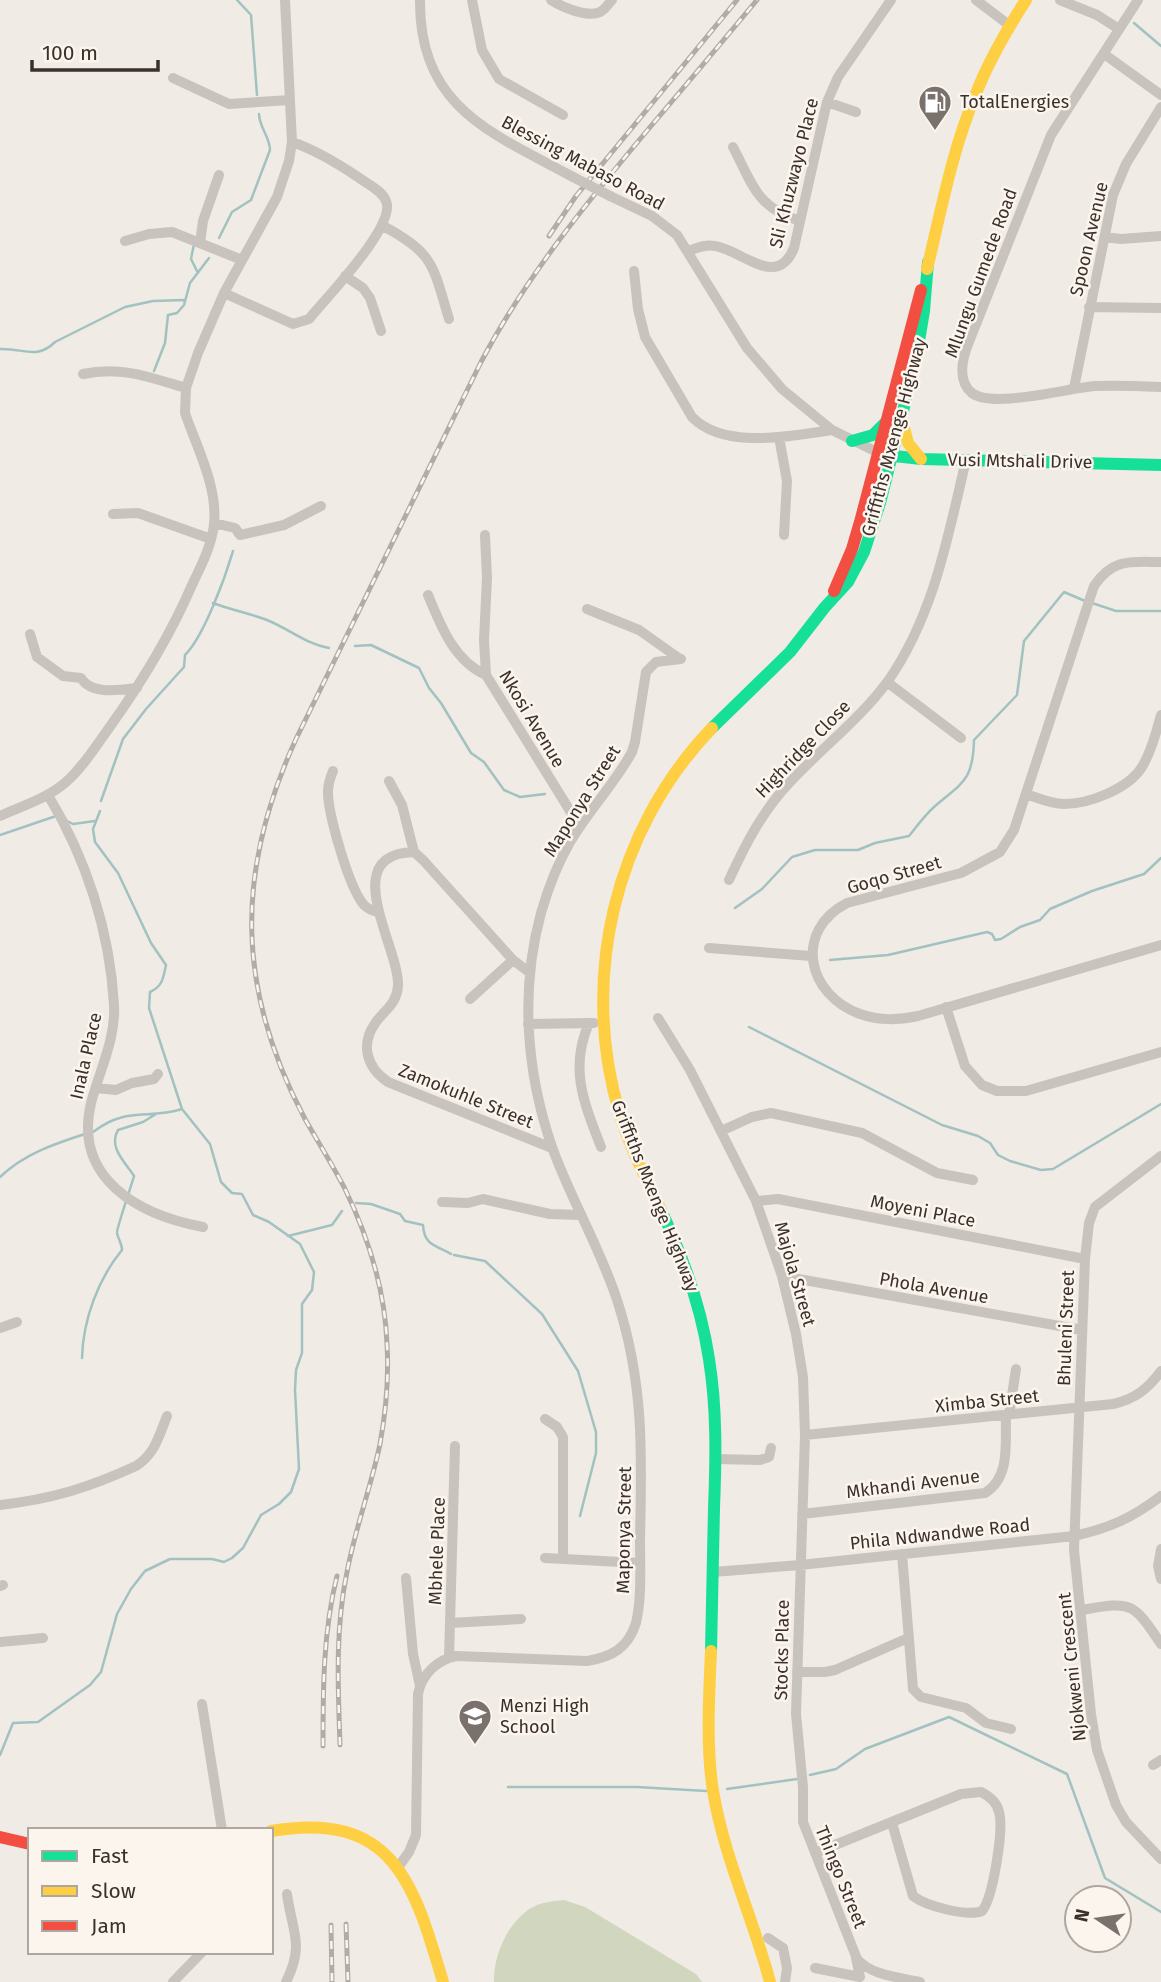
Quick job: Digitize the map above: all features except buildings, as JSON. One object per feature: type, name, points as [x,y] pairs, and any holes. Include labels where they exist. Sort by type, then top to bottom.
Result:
[{"type":"street","points":[[0,816],[48,795],[66,782],[88,758],[155,661],[179,615],[211,539],[214,523],[210,484],[185,413],[186,388],[224,293],[277,197],[285,177],[292,142],[285,0]]},
{"type":"street","name":"Blessing Mabaso Road","points":[[420,0],[421,27],[426,52],[434,73],[457,104],[480,126],[664,224],[677,235],[688,251],[760,366],[795,401],[832,430],[885,455]]},
{"type":"street","points":[[472,0],[482,50],[499,79],[563,115]]},
{"type":"street","points":[[551,0],[566,8],[592,13],[603,11],[612,0]]},
{"type":"street","points":[[976,0],[1009,25]]},
{"type":"street","name":"Griffiths Mxenge Highway","points":[[885,455],[888,421],[947,185],[970,109],[1009,25],[1026,0]]},
{"type":"street","points":[[1060,0],[1097,15],[1119,29]]},
{"type":"street","name":"Mlungu Gumede Road","points":[[1138,0],[1056,124],[967,347],[962,369],[967,387],[973,394],[988,399],[1007,399],[1101,386],[1161,387]]},
{"type":"street","name":"Sli Khuzwayo Place","points":[[688,251],[701,246],[716,246],[757,264],[780,267],[791,257],[827,102],[838,78],[890,2]]},
{"type":"street","points":[[1104,54],[1161,95]]},
{"type":"street","points":[[173,78],[229,104],[290,100]]},
{"type":"street","points":[[827,102],[856,112]]},
{"type":"street","name":"Spoon Avenue","points":[[1074,388],[1117,182],[1161,107]]},
{"type":"street","points":[[224,293],[293,324],[309,319],[373,242],[383,226],[388,211],[386,201],[380,193],[334,161],[292,142]]},
{"type":"street","points":[[733,147],[762,202],[772,210],[800,221]]},
{"type":"street","points":[[201,243],[203,221],[219,175]]},
{"type":"street","points":[[383,226],[409,240],[432,264],[449,319]]},
{"type":"street","points":[[129,240],[149,234],[172,232],[242,260]]},
{"type":"street","points":[[1105,237],[1121,239],[1161,236]]},
{"type":"street","name":"Griffiths Mxenge Highway","points":[[770,1982],[762,1951],[730,1861],[713,1790],[709,1713],[716,1459],[715,1400],[696,1300],[675,1240],[624,1125],[611,1080],[603,1023],[603,968],[611,919],[629,859],[655,803],[685,758],[704,736],[788,654],[830,601],[852,549],[904,406],[925,316],[928,262]]},
{"type":"street","points":[[634,271],[638,309],[645,337],[692,417],[705,429],[734,436],[779,437],[832,430]]},
{"type":"street","points":[[345,276],[350,282],[363,288],[370,298],[381,331]]},
{"type":"street","points":[[1089,307],[1161,308]]},
{"type":"street","points":[[83,374],[104,370],[125,371],[186,388]]},
{"type":"street","points":[[904,406],[903,425],[906,440],[921,459]]},
{"type":"street","points":[[852,441],[873,435],[888,421]]},
{"type":"street","points":[[779,437],[787,481],[784,535]]},
{"type":"street","name":"Vusi Mtshali Drive","points":[[885,455],[921,459],[1161,465]]},
{"type":"street","name":"Highridge Close","points":[[729,880],[763,815],[791,780],[836,739],[887,681],[908,645],[936,586],[966,460]]},
{"type":"street","points":[[214,523],[235,528],[240,535],[284,525],[321,506]]},
{"type":"street","points":[[113,513],[138,513],[211,539]]},
{"type":"street","name":"Nkosi Avenue","points":[[485,535],[486,675],[580,827]]},
{"type":"street","name":"Goqo Street","points":[[811,956],[817,932],[823,922],[847,903],[961,873],[993,858],[1011,836],[1094,586],[1109,568],[1117,564],[1161,562]]},
{"type":"street","points":[[428,595],[445,633],[460,656],[476,671],[486,675]]},
{"type":"street","name":"Maponya Street","points":[[449,1658],[463,1656],[587,1661],[610,1656],[621,1649],[632,1634],[638,1615],[642,1448],[639,1398],[619,1305],[552,1147],[536,1093],[530,1057],[528,972],[542,911],[569,844],[632,752],[646,672],[650,666],[663,660],[681,659],[639,630],[587,609]]},
{"type":"street","points":[[30,634],[37,657],[63,676],[80,678],[84,684],[98,688],[137,688]]},
{"type":"street","points":[[887,681],[961,738]]},
{"type":"street","points":[[1026,794],[1063,804],[1118,789],[1141,768],[1161,716]]},
{"type":"street","points":[[332,771],[329,802],[342,858],[360,899],[368,908],[378,912]]},
{"type":"street","points":[[389,781],[402,804],[414,852],[513,960],[528,972]]},
{"type":"street","name":"Inala Place","points":[[48,795],[65,825],[98,908],[110,961],[114,1017],[88,1121],[89,1148],[100,1171],[120,1193],[162,1217],[203,1227]]},
{"type":"street","name":"Zamokuhle Street","points":[[414,852],[395,856],[379,868],[375,875],[374,890],[378,912],[396,970],[398,988],[390,1007],[376,1022],[366,1046],[368,1060],[375,1071],[388,1082],[552,1147]]},
{"type":"street","points":[[709,948],[811,956],[826,990],[847,1008],[888,1020],[918,1016],[1161,945]]},
{"type":"street","points":[[470,999],[513,960]]},
{"type":"street","points":[[946,1007],[965,1066],[982,1085],[998,1091],[1026,1091],[1161,1052]]},
{"type":"street","name":"Majola Street","points":[[658,1018],[691,1070],[756,1201],[782,1276],[804,1390],[800,1565]]},
{"type":"street","points":[[589,1023],[580,1047],[578,1072],[587,1111],[601,1147]]},
{"type":"street","points":[[528,1024],[603,1023]]},
{"type":"street","points":[[96,1088],[116,1090],[132,1083],[154,1079],[158,1074]]},
{"type":"street","points":[[721,1131],[752,1117],[771,1113],[862,1133],[937,1173],[972,1180]]},
{"type":"street","name":"Bhuleni Street","points":[[1074,1536],[1085,1259],[1089,1223],[1099,1202],[1161,1156]]},
{"type":"street","points":[[442,1202],[468,1203],[483,1199],[550,1214],[581,1215]]},
{"type":"street","name":"Moyeni Place","points":[[756,1201],[778,1199],[1085,1259]]},
{"type":"street","name":"Phola Avenue","points":[[782,1276],[1082,1330]]},
{"type":"street","points":[[0,1328],[17,1322]]},
{"type":"street","name":"Mkhandi Avenue","points":[[802,1514],[985,1493],[994,1488],[1003,1472],[1008,1415],[1016,1369]]},
{"type":"street","name":"Ximba Street","points":[[805,1436],[1129,1401],[1161,1371]]},
{"type":"street","points":[[0,1505],[58,1496],[136,1466],[156,1447],[167,1416]]},
{"type":"street","points":[[545,1419],[557,1427],[563,1437],[563,1559]]},
{"type":"street","name":"Mbhele Place","points":[[449,1658],[455,1446]]},
{"type":"street","points":[[716,1459],[760,1460],[769,1457],[771,1448]]},
{"type":"street","name":"Phila Ndwandwe Road","points":[[713,1572],[1074,1536],[1131,1517],[1161,1496]]},
{"type":"street","name":"Njokweni Crescent","points":[[1074,1536],[1091,1714],[1097,1750],[1116,1805],[1126,1822],[1161,1859]]},
{"type":"street","points":[[1161,1549],[1158,1566],[1161,1579]]},
{"type":"street","points":[[902,1554],[913,1689],[921,1697],[966,1708],[986,1723],[1011,1729]]},
{"type":"street","points":[[545,1558],[640,1563]]},
{"type":"street","name":"Stocks Place","points":[[798,1736],[800,1565]]},
{"type":"street","points":[[399,1866],[413,1843],[417,1826],[420,1686],[413,1654],[406,1578]]},
{"type":"street","points":[[1082,1610],[1111,1605],[1129,1606],[1143,1617],[1161,1644]]},
{"type":"street","points":[[450,1623],[521,1619]]},
{"type":"street","points":[[0,1642],[43,1638]]},
{"type":"street","points":[[797,1672],[835,1670],[908,1638]]},
{"type":"street","points":[[420,1686],[432,1668],[449,1658]]},
{"type":"street","points":[[202,1704],[222,1828]]},
{"type":"street","name":"Thingo Street","points":[[798,1736],[803,1822],[856,1958]]},
{"type":"street","points":[[815,1853],[968,1791],[981,1792],[993,1800],[999,1810],[1001,1823],[990,1898],[982,1911],[968,1913],[925,1903],[913,1896],[892,1823]]},
{"type":"street","points":[[273,1831],[308,1826],[351,1833],[377,1846],[399,1866],[408,1880],[422,1911],[443,1982]]},
{"type":"street","points":[[0,1837],[28,1844]]},
{"type":"street","points":[[286,1982],[297,1948],[288,1894]]},
{"type":"street","points":[[768,1938],[783,1948],[785,1982]]},
{"type":"street","points":[[173,1982],[200,1954]]},
{"type":"street","points":[[815,1968],[860,1977],[856,1958]]},
{"type":"street","points":[[856,1958],[863,1966],[873,1971],[920,1982]]},
{"type":"green space","points":[[564,1900],[585,1907],[696,1974],[702,1982],[494,1982],[499,1951],[515,1922],[535,1906]]},
{"type":"waterway","points":[[237,0],[251,15],[257,95]]},
{"type":"waterway","points":[[1134,23],[1161,46]]},
{"type":"waterway","points":[[219,238],[232,212],[251,200],[270,150],[259,114]]},
{"type":"waterway","points":[[194,244],[191,259],[198,273]]},
{"type":"waterway","points":[[154,371],[165,343],[168,315],[177,313],[184,305],[190,283],[209,258]]},
{"type":"waterway","points":[[0,349],[42,351],[125,307],[153,301],[184,300]]},
{"type":"waterway","points":[[101,801],[123,739],[184,667],[185,655],[206,621],[233,551]]},
{"type":"waterway","points":[[735,908],[762,889],[792,857],[815,850],[858,850],[875,843],[909,836],[931,810],[965,779],[969,773],[974,740],[1017,695],[1024,641],[1064,592],[1085,601]]},
{"type":"waterway","points":[[213,603],[267,620],[329,648]]},
{"type":"waterway","points":[[1092,603],[1116,611],[1161,611]]},
{"type":"waterway","points":[[355,646],[371,645],[419,668],[471,753],[484,762],[504,790],[520,797],[545,794]]},
{"type":"waterway","points":[[0,1755],[13,1723],[38,1722],[90,1685],[101,1672],[117,1614],[145,1571],[170,1559],[212,1559],[224,1562],[232,1558],[243,1548],[261,1515],[279,1504],[291,1492],[299,1469],[296,1370],[302,1353],[302,1304],[312,1290],[314,1272],[300,1244],[269,1222],[253,1215],[242,1194],[232,1193],[221,1182],[210,1144],[182,1109],[149,1008],[150,992],[160,984],[166,965],[151,943],[118,873],[95,842],[93,829],[100,811]]},
{"type":"waterway","points":[[0,835],[56,816]]},
{"type":"waterway","points":[[67,821],[73,824],[95,821]]},
{"type":"waterway","points":[[830,960],[888,955],[987,932],[992,934],[995,940],[1001,939],[1020,927],[1040,920],[1050,909],[1092,891],[1144,874],[1161,858]]},
{"type":"waterway","points":[[749,1027],[942,1125],[978,1136],[990,1143],[998,1155],[1010,1161],[1041,1170],[1053,1169],[1161,1104]]},
{"type":"waterway","points":[[93,1132],[105,1124],[127,1116],[182,1109]]},
{"type":"waterway","points":[[82,1358],[85,1329],[93,1301],[113,1261],[122,1250],[117,1230],[134,1176],[116,1148],[115,1136],[118,1130],[143,1122],[156,1114]]},
{"type":"waterway","points":[[0,1177],[29,1156],[85,1134]]},
{"type":"waterway","points":[[356,1203],[371,1204],[400,1214],[405,1221],[423,1225],[428,1241],[451,1254]]},
{"type":"waterway","points":[[288,1236],[332,1225],[342,1211]]},
{"type":"waterway","points":[[454,1255],[485,1261],[542,1314],[578,1371],[596,1432],[596,1453],[580,1516]]},
{"type":"waterway","points":[[810,1775],[836,1769],[865,1749],[949,1717],[1067,1774],[1105,1878],[1161,1912]]},
{"type":"waterway","points":[[727,1789],[797,1779]]},
{"type":"waterway","points":[[508,1787],[637,1787],[706,1791]]},
{"type":"railway","points":[[549,236],[576,196],[737,0]]},
{"type":"railway","points":[[340,1745],[338,1658],[343,1593],[382,1432],[388,1357],[386,1324],[374,1264],[361,1225],[344,1187],[305,1119],[282,1071],[266,1023],[256,977],[252,930],[254,883],[262,836],[276,788],[296,739],[499,330],[538,269],[582,211],[757,0]]},
{"type":"railway","points":[[323,1746],[326,1639],[337,1576]]},
{"type":"railway","points":[[346,1924],[348,1982]]},
{"type":"railway","points":[[331,1925],[332,1982]]},
{"type":"traffic: fast","points":[[712,728],[790,652],[848,582],[864,552],[880,503],[916,359],[928,262]]},
{"type":"traffic: fast","points":[[852,441],[873,435],[887,421]]},
{"type":"traffic: fast","points":[[886,455],[921,459],[1161,465]]},
{"type":"traffic: fast","points":[[660,1208],[684,1263],[696,1301],[712,1378],[715,1452],[711,1651]]},
{"type":"traffic: slow","points":[[927,269],[967,117],[992,59],[1026,0]]},
{"type":"traffic: slow","points":[[903,424],[908,443],[921,459]]},
{"type":"traffic: slow","points":[[660,1208],[624,1127],[608,1064],[603,1012],[605,960],[614,909],[629,860],[651,813],[678,768],[712,728]]},
{"type":"traffic: slow","points":[[711,1651],[709,1739],[713,1791],[731,1864],[770,1982]]},
{"type":"traffic: slow","points":[[273,1831],[312,1827],[345,1832],[371,1843],[392,1862],[408,1885],[421,1914],[443,1982]]},
{"type":"traffic: jam","points":[[834,591],[860,522],[921,290]]},
{"type":"traffic: jam","points":[[0,1837],[28,1844]]},
{"type":"place","name":"TotalEnergies","points":[[935,132]]},
{"type":"place","name":"Menzi High School","points":[[475,1746]]}]
